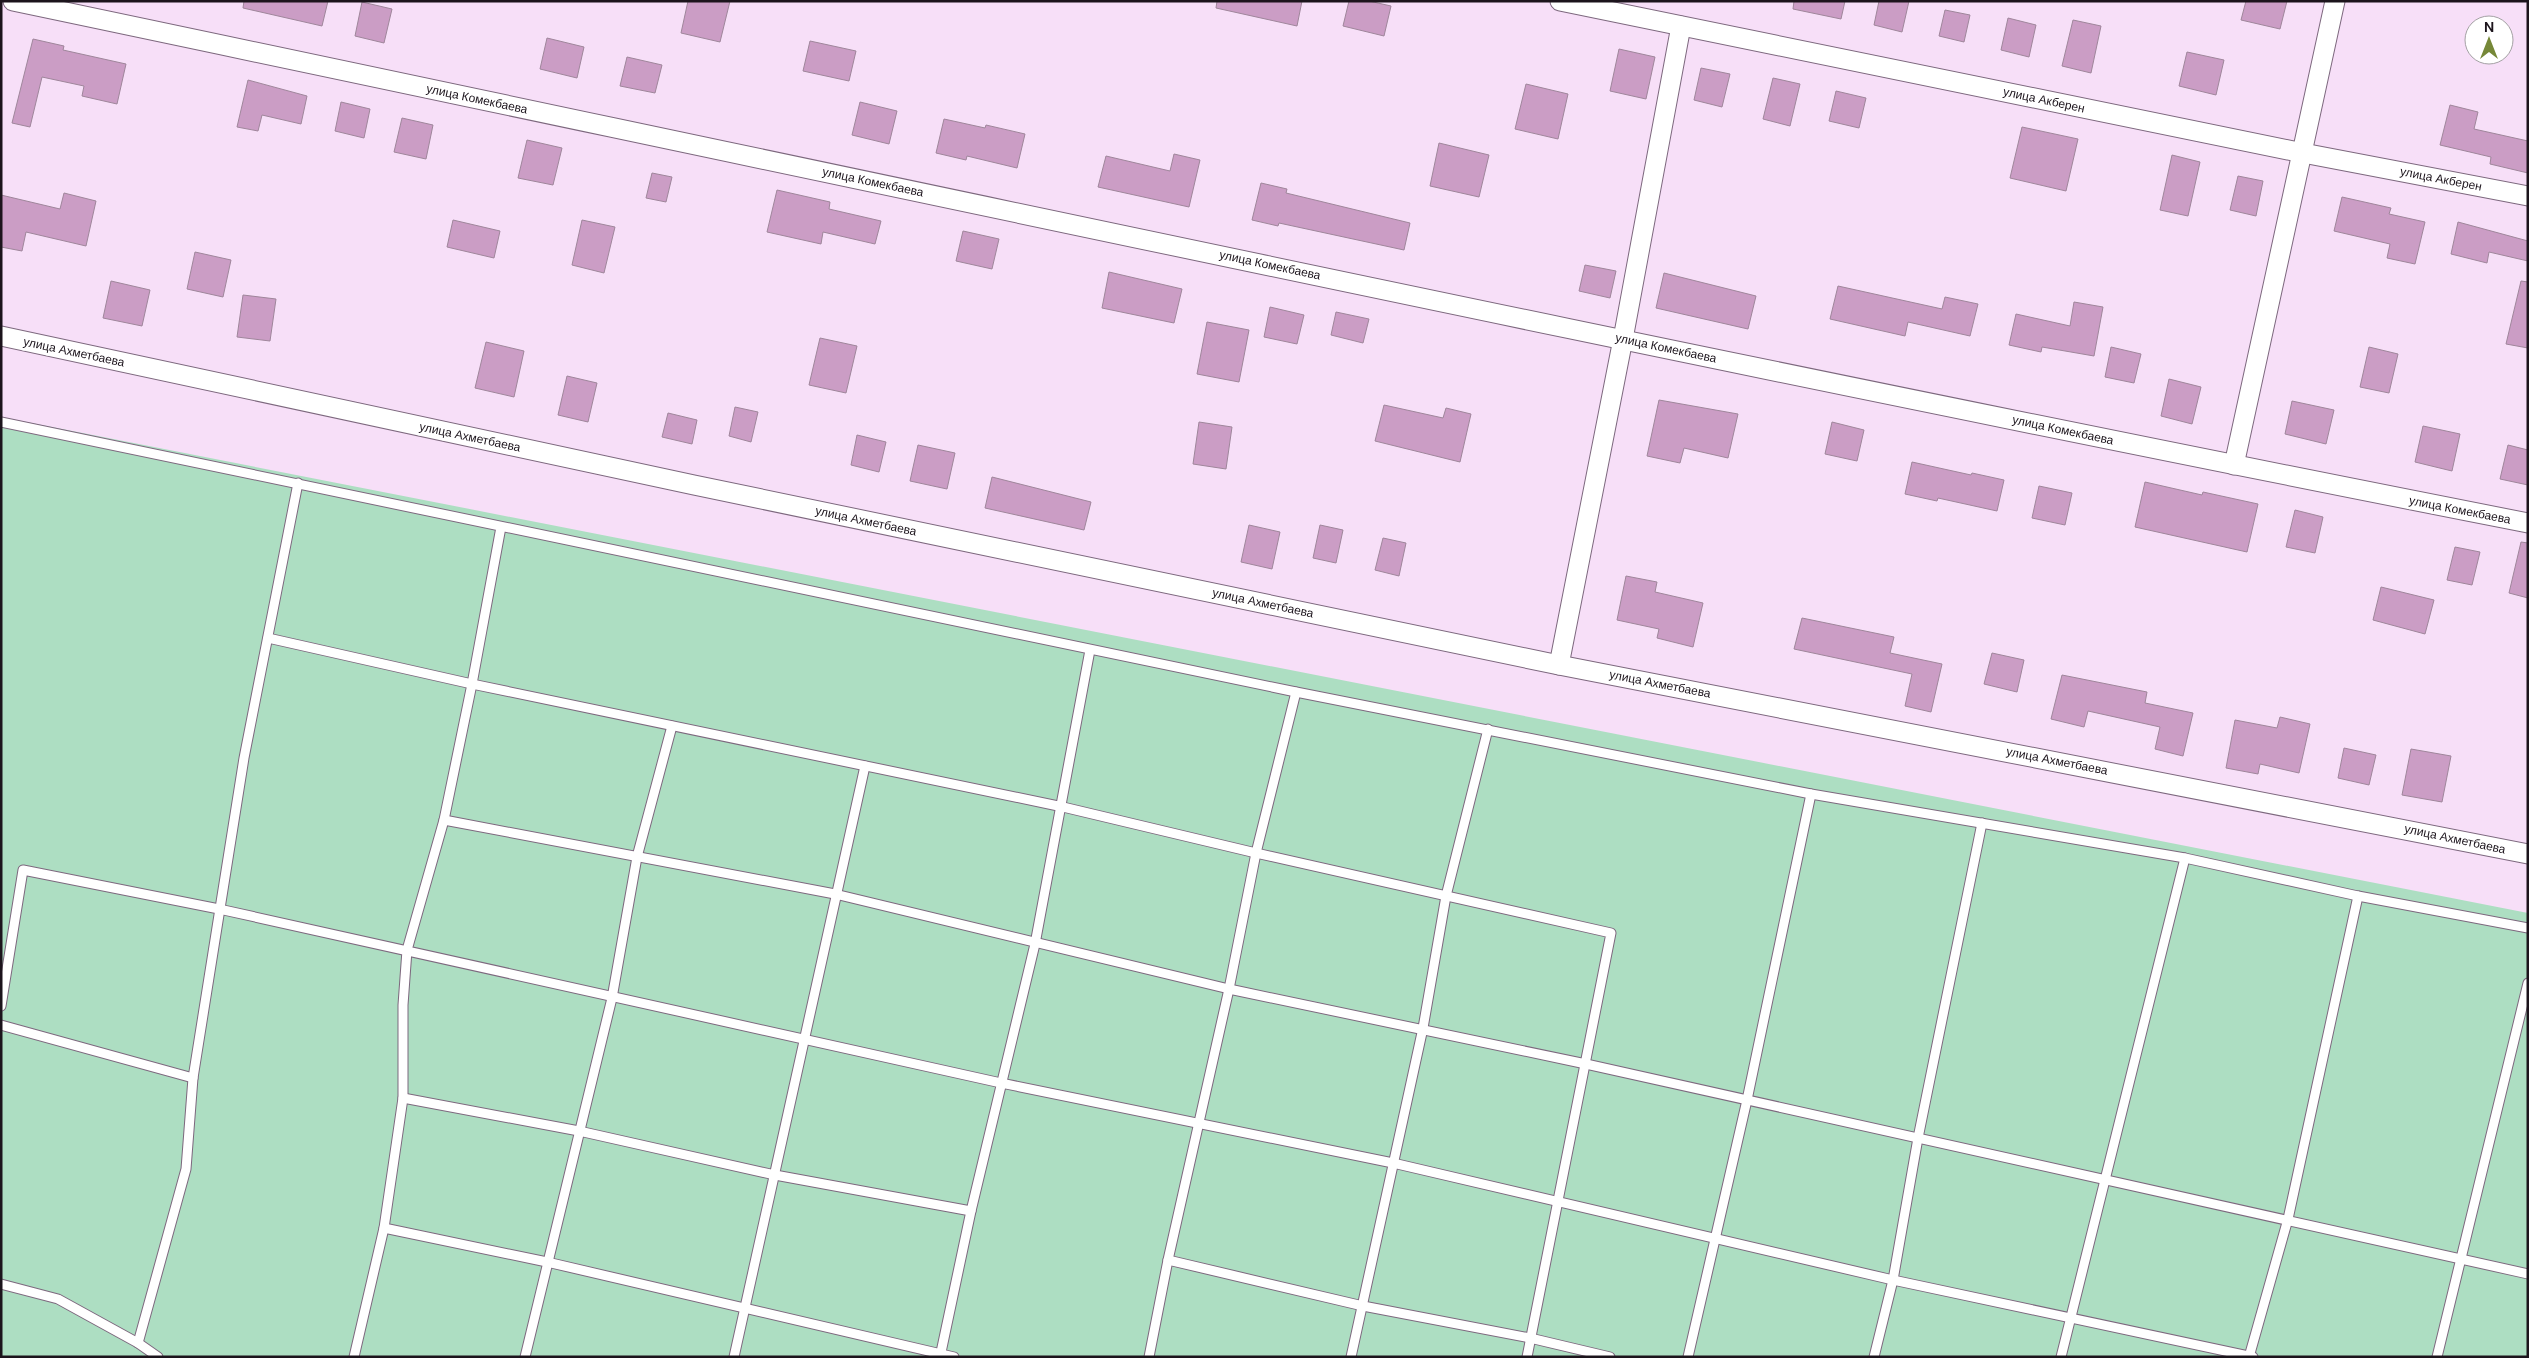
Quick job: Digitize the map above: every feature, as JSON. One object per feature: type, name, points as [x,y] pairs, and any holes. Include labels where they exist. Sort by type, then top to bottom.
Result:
[{"type":"street","name":"улица Комекбаева","points":[[13,1],[2234,466],[2528,523]]},
{"type":"street","name":"улица Акберен","points":[[1560,1],[2304,153],[2528,196]]},
{"type":"street","points":[[2234,466],[2304,153],[2334,1]]},
{"type":"street","points":[[1559,665],[1623,339],[1681,26]]},
{"type":"street","name":"улица Ахметбаева","points":[[1,336],[694,485],[1559,665],[2528,854]]},
{"type":"lane","points":[[1,422],[298,483],[501,528],[1296,692],[1811,794],[2185,858],[2358,896],[2528,928]]},
{"type":"lane","points":[[138,1343],[186,1169],[193,1078],[219,909],[244,758],[298,483]]},
{"type":"lane","points":[[354,1357],[384,1228],[404,1098],[403,1004],[407,950],[444,820],[501,528]]},
{"type":"lane","points":[[268,638],[472,684],[1063,806],[1256,853],[1611,933],[1527,1357]]},
{"type":"lane","points":[[940,1355],[971,1211],[1035,944],[1063,806],[1090,650]]},
{"type":"lane","points":[[1149,1357],[1168,1260],[1229,989],[1256,853],[1296,692]]},
{"type":"lane","points":[[525,1357],[578,1131],[612,998],[637,857],[672,726]]},
{"type":"lane","points":[[1351,1357],[1423,1028],[1446,896],[1488,729]]},
{"type":"lane","points":[[734,1357],[775,1175],[802,1041],[865,766]]},
{"type":"lane","points":[[1688,1357],[1714,1238],[1748,1100],[1811,794]]},
{"type":"lane","points":[[444,820],[835,894],[1035,944],[1229,989],[1423,1028],[2528,1274]]},
{"type":"lane","points":[[1874,1357],[1893,1280],[1918,1138],[1982,823]]},
{"type":"lane","points":[[2061,1357],[2069,1317],[2105,1181],[2185,858]]},
{"type":"lane","points":[[1,1006],[23,870],[219,909],[407,950],[802,1041],[1001,1084],[1393,1163],[1893,1280],[2250,1356],[2288,1220],[2358,896]]},
{"type":"lane","points":[[2436,1357],[2528,983]]},
{"type":"lane","points":[[1,1026],[193,1078]]},
{"type":"lane","points":[[404,1098],[578,1131],[775,1175],[971,1211]]},
{"type":"lane","points":[[384,1228],[548,1262],[954,1357]]},
{"type":"lane","points":[[1168,1260],[1363,1306],[1530,1338],[1610,1357]]},
{"type":"lane","points":[[1,1284],[58,1299],[138,1343],[158,1357]]},
{"type":"green space","points":[[1,417],[2528,913],[2528,1357],[1,1357]]},
{"type":"building","points":[[244,1],[328,1],[322,26],[243,8]]},
{"type":"building","points":[[688,1],[730,1],[720,42],[681,33]]},
{"type":"building","points":[[1217,1],[1302,1],[1297,26],[1216,8]]},
{"type":"building","points":[[1349,1],[1369,1],[1391,6],[1384,36],[1343,26]]},
{"type":"building","points":[[1794,1],[1845,1],[1841,19],[1793,9]]},
{"type":"building","points":[[1879,1],[1909,1],[1902,32],[1874,25]]},
{"type":"building","points":[[2246,1],[2287,1],[2280,29],[2241,20]]},
{"type":"building","points":[[362,2],[392,9],[384,43],[355,36]]},
{"type":"building","points":[[1945,10],[1970,15],[1964,42],[1939,36]]},
{"type":"building","points":[[2008,18],[2036,25],[2029,57],[2001,50]]},
{"type":"building","points":[[2073,20],[2101,26],[2091,73],[2062,66]]},
{"type":"building","points":[[547,38],[584,47],[577,78],[540,69]]},
{"type":"building","points":[[33,39],[64,46],[63,50],[126,64],[117,104],[82,96],[84,86],[42,77],[30,127],[12,123]]},
{"type":"building","points":[[810,41],[856,51],[849,81],[803,71]]},
{"type":"building","points":[[1619,49],[1655,57],[1646,99],[1610,91]]},
{"type":"building","points":[[2187,52],[2224,60],[2216,95],[2179,86]]},
{"type":"building","points":[[627,57],[662,65],[655,93],[620,86]]},
{"type":"building","points":[[1701,68],[1730,74],[1722,107],[1694,100]]},
{"type":"building","points":[[1773,78],[1800,84],[1790,126],[1763,119]]},
{"type":"building","points":[[248,80],[307,96],[301,124],[262,115],[258,131],[237,127]]},
{"type":"building","points":[[1526,84],[1568,94],[1558,139],[1515,129]]},
{"type":"building","points":[[1836,91],[1866,98],[1859,128],[1829,121]]},
{"type":"building","points":[[341,102],[370,109],[364,138],[335,131]]},
{"type":"building","points":[[860,102],[897,111],[889,144],[852,135]]},
{"type":"building","points":[[2450,105],[2478,112],[2474,129],[2528,141],[2528,173],[2490,164],[2491,157],[2440,145]]},
{"type":"building","points":[[402,118],[433,125],[426,159],[394,152]]},
{"type":"building","points":[[944,119],[985,128],[986,125],[1025,134],[1017,168],[967,156],[966,160],[936,153]]},
{"type":"building","points":[[2022,127],[2078,139],[2066,191],[2010,178]]},
{"type":"building","points":[[527,140],[562,148],[553,185],[518,178]]},
{"type":"building","points":[[1439,143],[1489,155],[1479,197],[1430,186]]},
{"type":"building","points":[[1174,154],[1200,160],[1189,207],[1098,187],[1106,156],[1170,171]]},
{"type":"building","points":[[2172,155],[2200,162],[2188,216],[2160,210]]},
{"type":"building","points":[[652,173],[672,177],[666,202],[646,198]]},
{"type":"building","points":[[2238,176],[2263,181],[2256,216],[2230,210]]},
{"type":"building","points":[[1261,183],[1287,189],[1286,193],[1410,223],[1404,250],[1279,223],[1278,226],[1252,220]]},
{"type":"building","points":[[777,190],[830,202],[829,209],[881,221],[875,244],[823,232],[821,244],[767,232]]},
{"type":"building","points":[[64,193],[96,201],[86,246],[26,232],[22,251],[1,247],[1,195],[60,209]]},
{"type":"building","points":[[2342,197],[2391,208],[2389,214],[2425,222],[2415,264],[2387,258],[2390,244],[2334,231]]},
{"type":"building","points":[[453,220],[500,231],[494,258],[447,247]]},
{"type":"building","points":[[582,220],[615,227],[604,273],[572,265]]},
{"type":"building","points":[[2458,222],[2528,241],[2528,261],[2489,252],[2487,263],[2451,254]]},
{"type":"building","points":[[963,231],[999,239],[992,269],[956,261]]},
{"type":"building","points":[[195,252],[231,260],[223,297],[187,289]]},
{"type":"building","points":[[1585,265],[1616,271],[1610,298],[1579,291]]},
{"type":"building","points":[[1109,272],[1182,289],[1174,323],[1102,308]]},
{"type":"building","points":[[1664,273],[1756,296],[1748,329],[1656,308]]},
{"type":"building","points":[[111,281],[150,290],[142,326],[103,318]]},
{"type":"building","points":[[2521,281],[2528,282],[2528,348],[2506,344]]},
{"type":"building","points":[[1838,286],[1942,309],[1945,297],[1978,304],[1970,336],[1908,322],[1905,336],[1830,319]]},
{"type":"building","points":[[243,295],[276,299],[270,341],[237,337]]},
{"type":"building","points":[[2074,302],[2103,307],[2094,356],[2042,347],[2041,352],[2009,345],[2016,314],[2070,326]]},
{"type":"building","points":[[1270,307],[1304,315],[1297,344],[1264,337]]},
{"type":"building","points":[[1336,312],[1369,319],[1363,343],[1331,335]]},
{"type":"building","points":[[1207,322],[1249,330],[1239,382],[1197,374]]},
{"type":"building","points":[[820,338],[857,346],[846,393],[809,385]]},
{"type":"building","points":[[486,342],[524,351],[514,397],[475,388]]},
{"type":"building","points":[[2111,347],[2141,354],[2134,383],[2105,377]]},
{"type":"building","points":[[2369,347],[2398,354],[2389,393],[2360,387]]},
{"type":"building","points":[[567,376],[597,383],[588,422],[558,415]]},
{"type":"building","points":[[2169,379],[2201,387],[2192,424],[2161,416]]},
{"type":"building","points":[[1659,400],[1738,414],[1728,458],[1684,448],[1680,463],[1647,456]]},
{"type":"building","points":[[2292,401],[2334,410],[2326,444],[2285,434]]},
{"type":"building","points":[[1384,405],[1443,418],[1446,408],[1471,414],[1460,462],[1375,441]]},
{"type":"building","points":[[735,407],[758,412],[751,442],[729,436]]},
{"type":"building","points":[[668,413],[697,420],[692,444],[662,437]]},
{"type":"building","points":[[1199,422],[1232,427],[1226,469],[1193,464]]},
{"type":"building","points":[[1832,422],[1864,430],[1857,461],[1825,454]]},
{"type":"building","points":[[2423,426],[2460,434],[2452,471],[2415,462]]},
{"type":"building","points":[[857,435],[886,442],[879,472],[851,465]]},
{"type":"building","points":[[918,445],[955,453],[947,489],[910,481]]},
{"type":"building","points":[[2508,445],[2528,450],[2528,485],[2500,479]]},
{"type":"building","points":[[1912,462],[2004,480],[1997,511],[1938,498],[1937,501],[1905,494]]},
{"type":"building","points":[[992,477],[1091,502],[1084,530],[985,508]]},
{"type":"building","points":[[2145,482],[2202,495],[2203,492],[2258,504],[2247,552],[2135,527]]},
{"type":"building","points":[[2039,486],[2072,493],[2065,525],[2032,518]]},
{"type":"building","points":[[2295,510],[2323,517],[2315,553],[2286,547]]},
{"type":"building","points":[[1249,525],[1280,532],[1272,569],[1241,562]]},
{"type":"building","points":[[1320,525],[1343,530],[1336,563],[1313,558]]},
{"type":"building","points":[[1383,538],[1406,543],[1399,576],[1375,570]]},
{"type":"building","points":[[2521,542],[2528,543],[2528,598],[2509,593]]},
{"type":"building","points":[[2455,547],[2480,552],[2472,585],[2447,580]]},
{"type":"building","points":[[1626,576],[1657,582],[1655,592],[1703,603],[1693,647],[1657,638],[1659,629],[1617,620]]},
{"type":"building","points":[[2381,587],[2434,600],[2425,634],[2373,620]]},
{"type":"building","points":[[1802,618],[1894,637],[1890,653],[1942,664],[1931,712],[1905,706],[1912,674],[1794,649]]},
{"type":"building","points":[[1992,653],[2024,660],[2017,692],[1984,684]]},
{"type":"building","points":[[2062,675],[2147,692],[2145,703],[2193,713],[2183,756],[2155,749],[2160,727],[2088,711],[2084,727],[2051,719]]},
{"type":"building","points":[[2280,717],[2310,724],[2299,773],[2260,764],[2258,774],[2226,768],[2235,720],[2277,728]]},
{"type":"building","points":[[2344,748],[2376,755],[2369,785],[2338,778]]},
{"type":"building","points":[[2411,749],[2451,756],[2442,802],[2402,795]]}]
